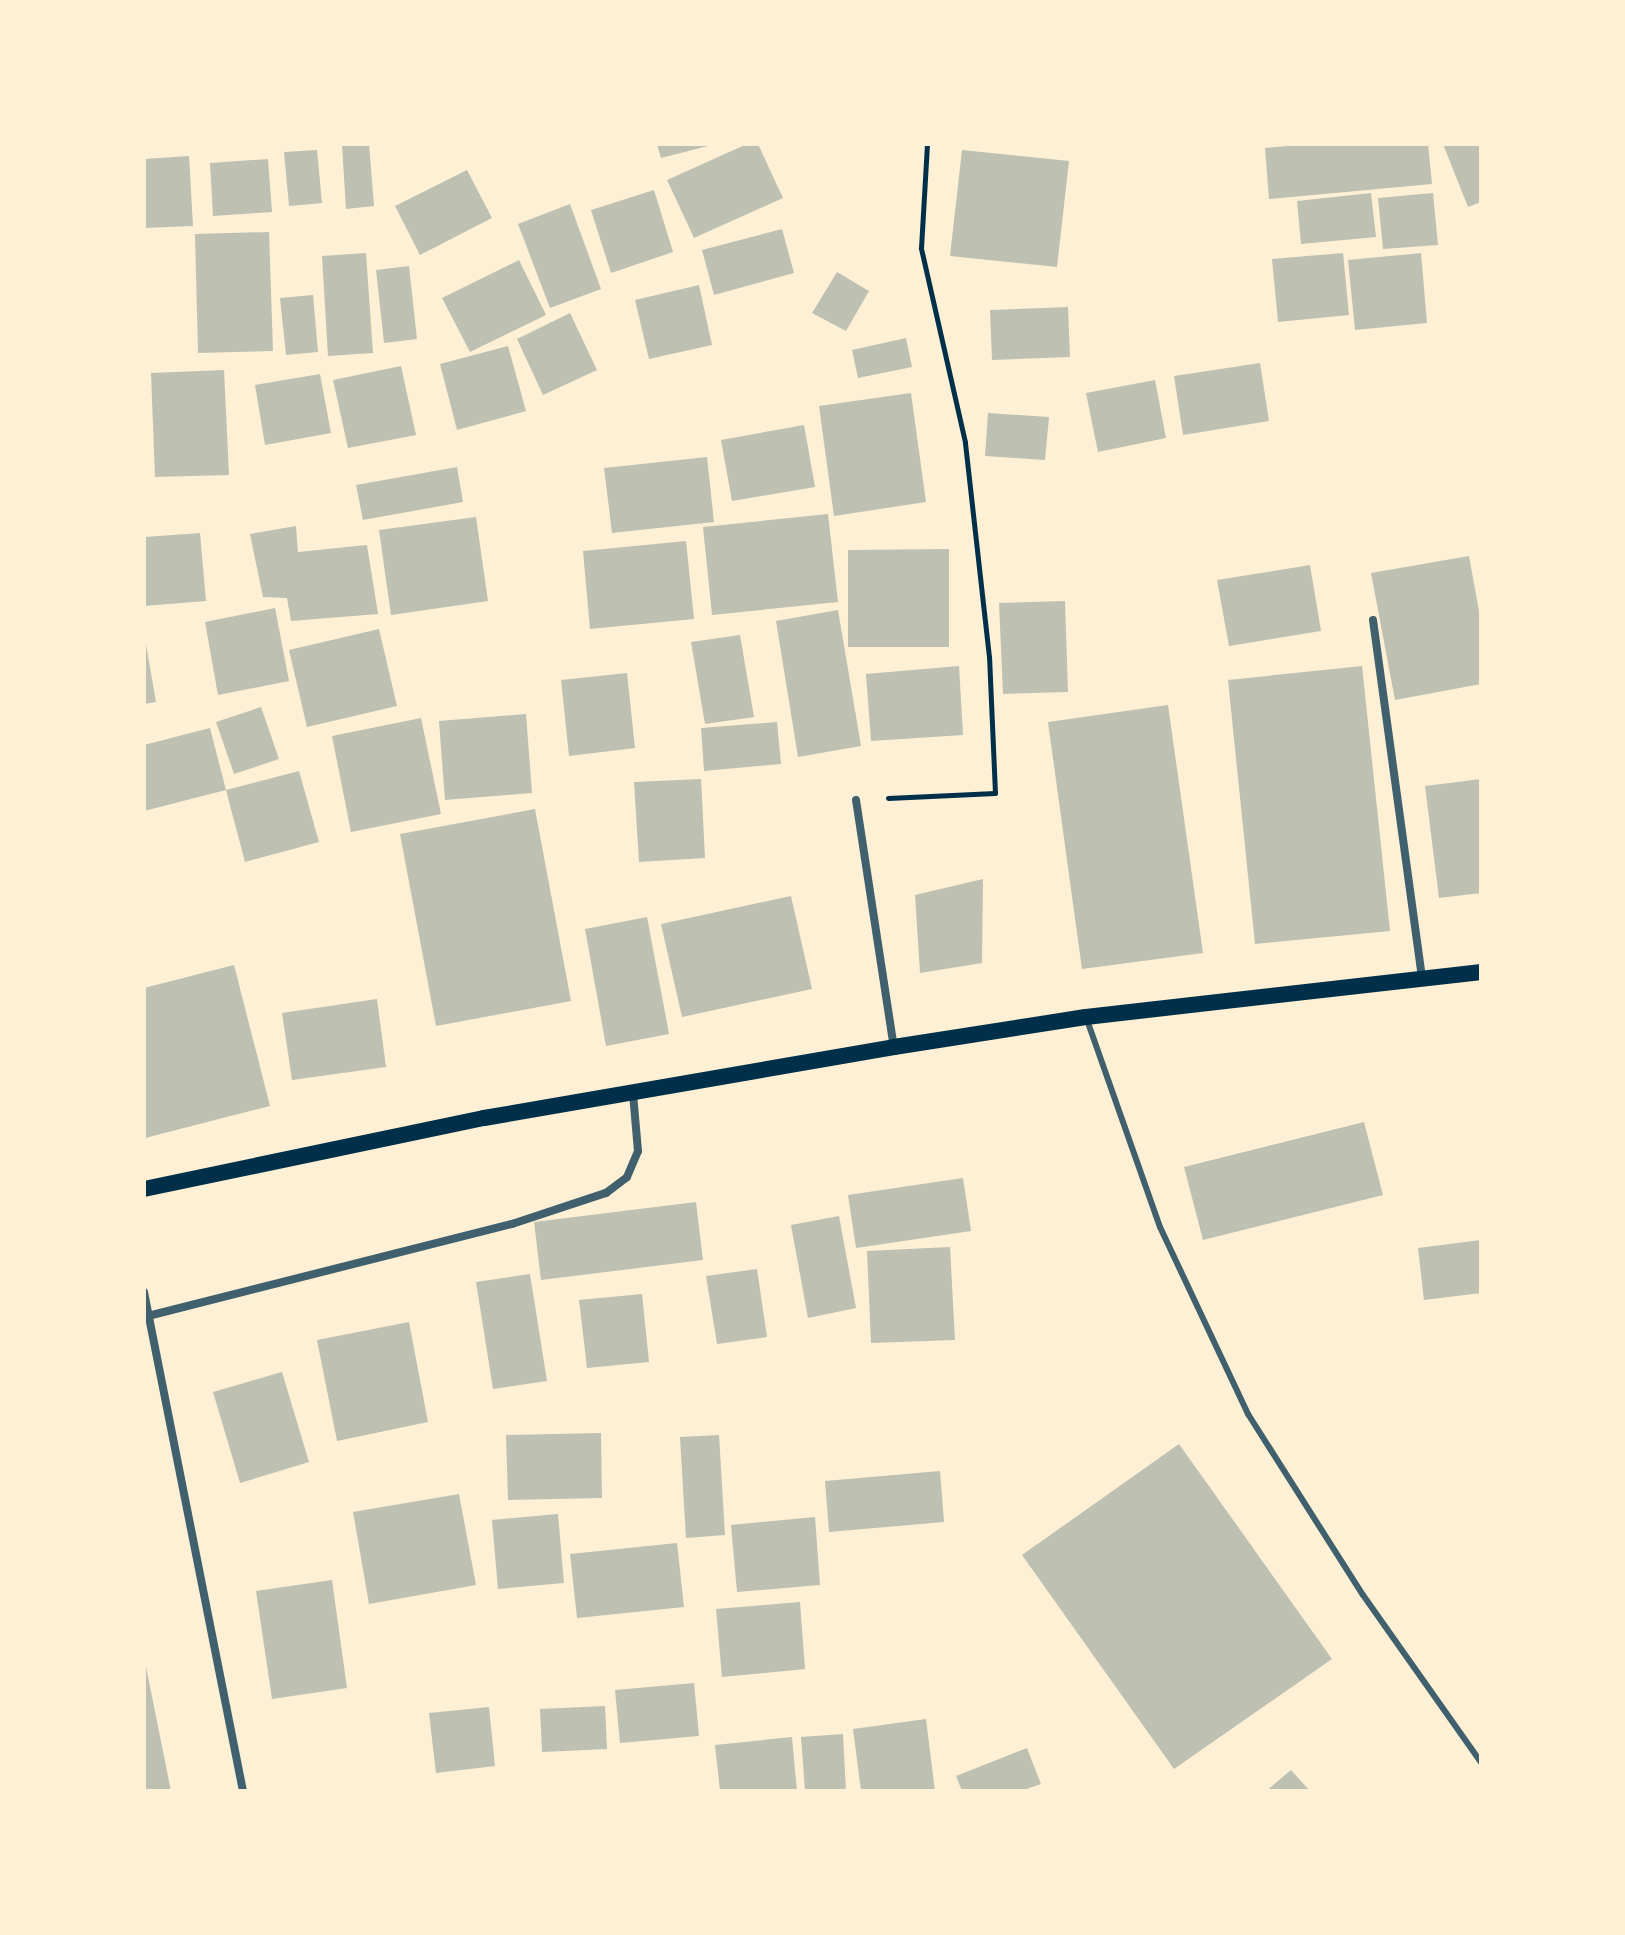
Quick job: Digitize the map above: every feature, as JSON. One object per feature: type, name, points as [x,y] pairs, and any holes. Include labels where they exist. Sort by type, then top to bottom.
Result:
[{"type":"main road","points":[[144,1189],[484,1118],[894,1047],[1086,1017],[1481,972]]},
{"type":"street","points":[[1373,620],[1422,978]]},
{"type":"street","points":[[856,800],[894,1047]]},
{"type":"street","points":[[146,1317],[512,1224],[606,1193],[627,1177],[638,1151],[633,1094]]},
{"type":"street","points":[[144,1292],[146,1317],[243,1791]]},
{"type":"lane","points":[[1086,1017],[1160,1227],[1248,1414],[1363,1595],[1481,1762]]},
{"type":"path","points":[[856,800],[995,793],[989,657],[965,442],[921,248],[927,144]]},
{"type":"building","points":[[369,144],[374,206],[346,209],[342,145]]},
{"type":"building","points":[[657,144],[712,144],[712,145],[661,158]]},
{"type":"building","points":[[747,144],[758,144],[783,198],[694,238],[667,180]]},
{"type":"building","points":[[1311,144],[1428,144],[1432,184],[1269,199],[1265,148]]},
{"type":"building","points":[[1443,144],[1481,144],[1481,202],[1468,207]]},
{"type":"building","points":[[317,150],[322,203],[289,206],[284,152]]},
{"type":"building","points":[[962,150],[1069,161],[1057,267],[950,256]]},
{"type":"building","points":[[189,156],[193,226],[144,228],[144,159]]},
{"type":"building","points":[[268,159],[272,212],[213,216],[210,163]]},
{"type":"building","points":[[467,170],[492,218],[420,255],[395,206]]},
{"type":"building","points":[[654,190],[673,252],[611,273],[591,210]]},
{"type":"building","points":[[1371,193],[1376,237],[1301,244],[1297,201]]},
{"type":"building","points":[[1433,193],[1438,245],[1383,249],[1378,198]]},
{"type":"building","points":[[570,204],[601,289],[550,308],[518,224]]},
{"type":"building","points":[[782,229],[794,273],[714,295],[702,250]]},
{"type":"building","points":[[269,232],[273,351],[198,353],[195,234]]},
{"type":"building","points":[[366,253],[373,353],[328,356],[322,256]]},
{"type":"building","points":[[1343,253],[1349,315],[1278,322],[1272,259]]},
{"type":"building","points":[[1421,253],[1427,323],[1355,330],[1348,260]]},
{"type":"building","points":[[519,260],[546,315],[470,352],[442,298]]},
{"type":"building","points":[[409,266],[417,339],[384,343],[376,270]]},
{"type":"building","points":[[837,272],[869,291],[846,331],[812,313]]},
{"type":"building","points":[[699,285],[712,345],[649,359],[635,300]]},
{"type":"building","points":[[313,295],[318,352],[286,355],[280,298]]},
{"type":"building","points":[[1068,307],[1070,357],[992,360],[990,310]]},
{"type":"building","points":[[570,313],[597,370],[543,395],[517,339]]},
{"type":"building","points":[[906,338],[912,367],[858,378],[852,350]]},
{"type":"building","points":[[508,346],[526,411],[457,430],[440,364]]},
{"type":"building","points":[[1260,363],[1269,421],[1183,435],[1174,376]]},
{"type":"building","points":[[401,366],[416,435],[348,448],[333,380]]},
{"type":"building","points":[[224,370],[229,475],[155,477],[151,373]]},
{"type":"building","points":[[320,374],[331,433],[265,445],[255,385]]},
{"type":"building","points":[[1155,380],[1166,438],[1098,452],[1086,393]]},
{"type":"building","points":[[911,393],[926,502],[834,516],[819,406]]},
{"type":"building","points":[[988,413],[1049,417],[1045,460],[985,456]]},
{"type":"building","points":[[804,425],[815,487],[732,501],[721,440]]},
{"type":"building","points":[[707,457],[714,522],[612,533],[604,468]]},
{"type":"building","points":[[457,467],[463,502],[363,520],[356,485]]},
{"type":"building","points":[[828,514],[838,602],[712,615],[703,527]]},
{"type":"building","points":[[476,517],[488,601],[391,615],[379,530]]},
{"type":"building","points":[[296,526],[298,552],[367,545],[378,614],[291,621],[287,598],[263,597],[250,534]]},
{"type":"building","points":[[200,533],[206,601],[144,606],[144,537]]},
{"type":"building","points":[[686,541],[694,619],[590,629],[583,551]]},
{"type":"building","points":[[949,549],[949,647],[848,647],[848,550]]},
{"type":"building","points":[[1469,556],[1481,622],[1481,684],[1395,700],[1371,573]]},
{"type":"building","points":[[1310,565],[1321,631],[1229,646],[1217,580]]},
{"type":"building","points":[[1065,601],[1068,692],[1003,694],[999,603]]},
{"type":"building","points":[[275,608],[289,681],[218,695],[205,622]]},
{"type":"building","points":[[838,610],[861,746],[798,757],[776,621]]},
{"type":"building","points":[[379,629],[397,706],[307,727],[289,650]]},
{"type":"building","points":[[144,633],[156,702],[144,704]]},
{"type":"building","points":[[740,635],[754,717],[705,724],[691,642]]},
{"type":"building","points":[[959,666],[963,735],[871,741],[866,674]]},
{"type":"building","points":[[1362,666],[1390,931],[1255,944],[1228,680]]},
{"type":"building","points":[[627,673],[635,748],[569,756],[561,680]]},
{"type":"building","points":[[1168,705],[1203,953],[1082,969],[1048,722]]},
{"type":"building","points":[[261,707],[279,759],[234,774],[216,722]]},
{"type":"building","points":[[526,714],[532,793],[445,800],[439,721]]},
{"type":"building","points":[[421,718],[441,814],[351,832],[332,736]]},
{"type":"building","points":[[777,722],[781,764],[704,771],[701,728]]},
{"type":"building","points":[[210,728],[226,790],[144,811],[144,745]]},
{"type":"building","points":[[299,771],[319,842],[245,862],[226,790]]},
{"type":"building","points":[[701,779],[705,858],[639,862],[634,782]]},
{"type":"building","points":[[1481,779],[1481,893],[1439,898],[1425,786]]},
{"type":"building","points":[[535,809],[571,1001],[436,1026],[400,834]]},
{"type":"building","points":[[983,879],[982,963],[920,973],[915,895]]},
{"type":"building","points":[[791,896],[812,989],[682,1017],[661,924]]},
{"type":"building","points":[[647,917],[669,1034],[606,1046],[585,929]]},
{"type":"building","points":[[234,965],[270,1106],[145,1138],[144,988]]},
{"type":"building","points":[[377,999],[386,1067],[292,1080],[282,1013]]},
{"type":"building","points":[[1364,1122],[1383,1195],[1203,1240],[1184,1167]]},
{"type":"building","points":[[963,1178],[971,1231],[856,1248],[848,1195]]},
{"type":"building","points":[[696,1202],[703,1260],[541,1280],[534,1222]]},
{"type":"building","points":[[839,1216],[856,1308],[808,1318],[791,1225]]},
{"type":"building","points":[[1481,1240],[1481,1293],[1424,1300],[1418,1248]]},
{"type":"building","points":[[950,1247],[955,1340],[871,1343],[867,1251]]},
{"type":"building","points":[[757,1269],[767,1337],[717,1344],[706,1276]]},
{"type":"building","points":[[530,1274],[547,1381],[493,1389],[476,1282]]},
{"type":"building","points":[[642,1294],[649,1362],[587,1368],[579,1300]]},
{"type":"building","points":[[409,1322],[428,1422],[337,1441],[317,1340]]},
{"type":"building","points":[[282,1372],[309,1462],[240,1483],[213,1392]]},
{"type":"building","points":[[601,1433],[602,1498],[508,1500],[506,1435]]},
{"type":"building","points":[[719,1435],[725,1535],[686,1538],[680,1437]]},
{"type":"building","points":[[1179,1444],[1332,1659],[1174,1769],[1022,1555]]},
{"type":"building","points":[[940,1471],[944,1522],[829,1532],[825,1481]]},
{"type":"building","points":[[459,1494],[476,1585],[369,1604],[353,1512]]},
{"type":"building","points":[[558,1514],[564,1583],[498,1589],[492,1520]]},
{"type":"building","points":[[815,1517],[820,1585],[737,1592],[731,1525]]},
{"type":"building","points":[[677,1543],[684,1607],[577,1618],[570,1554]]},
{"type":"building","points":[[332,1580],[347,1688],[272,1699],[256,1591]]},
{"type":"building","points":[[800,1602],[805,1669],[722,1677],[716,1609]]},
{"type":"building","points":[[145,1662],[171,1791],[144,1791]]},
{"type":"building","points":[[694,1683],[699,1736],[620,1743],[615,1690]]},
{"type":"building","points":[[605,1706],[607,1749],[542,1752],[540,1709]]},
{"type":"building","points":[[489,1707],[495,1766],[436,1773],[429,1713]]},
{"type":"building","points":[[926,1719],[935,1791],[861,1791],[853,1729]]},
{"type":"building","points":[[843,1734],[846,1791],[805,1791],[801,1737]]},
{"type":"building","points":[[792,1737],[797,1791],[720,1791],[715,1745]]},
{"type":"building","points":[[1027,1748],[1041,1784],[1021,1791],[962,1791],[956,1776]]},
{"type":"building","points":[[1291,1770],[1310,1791],[1266,1791]]}]
